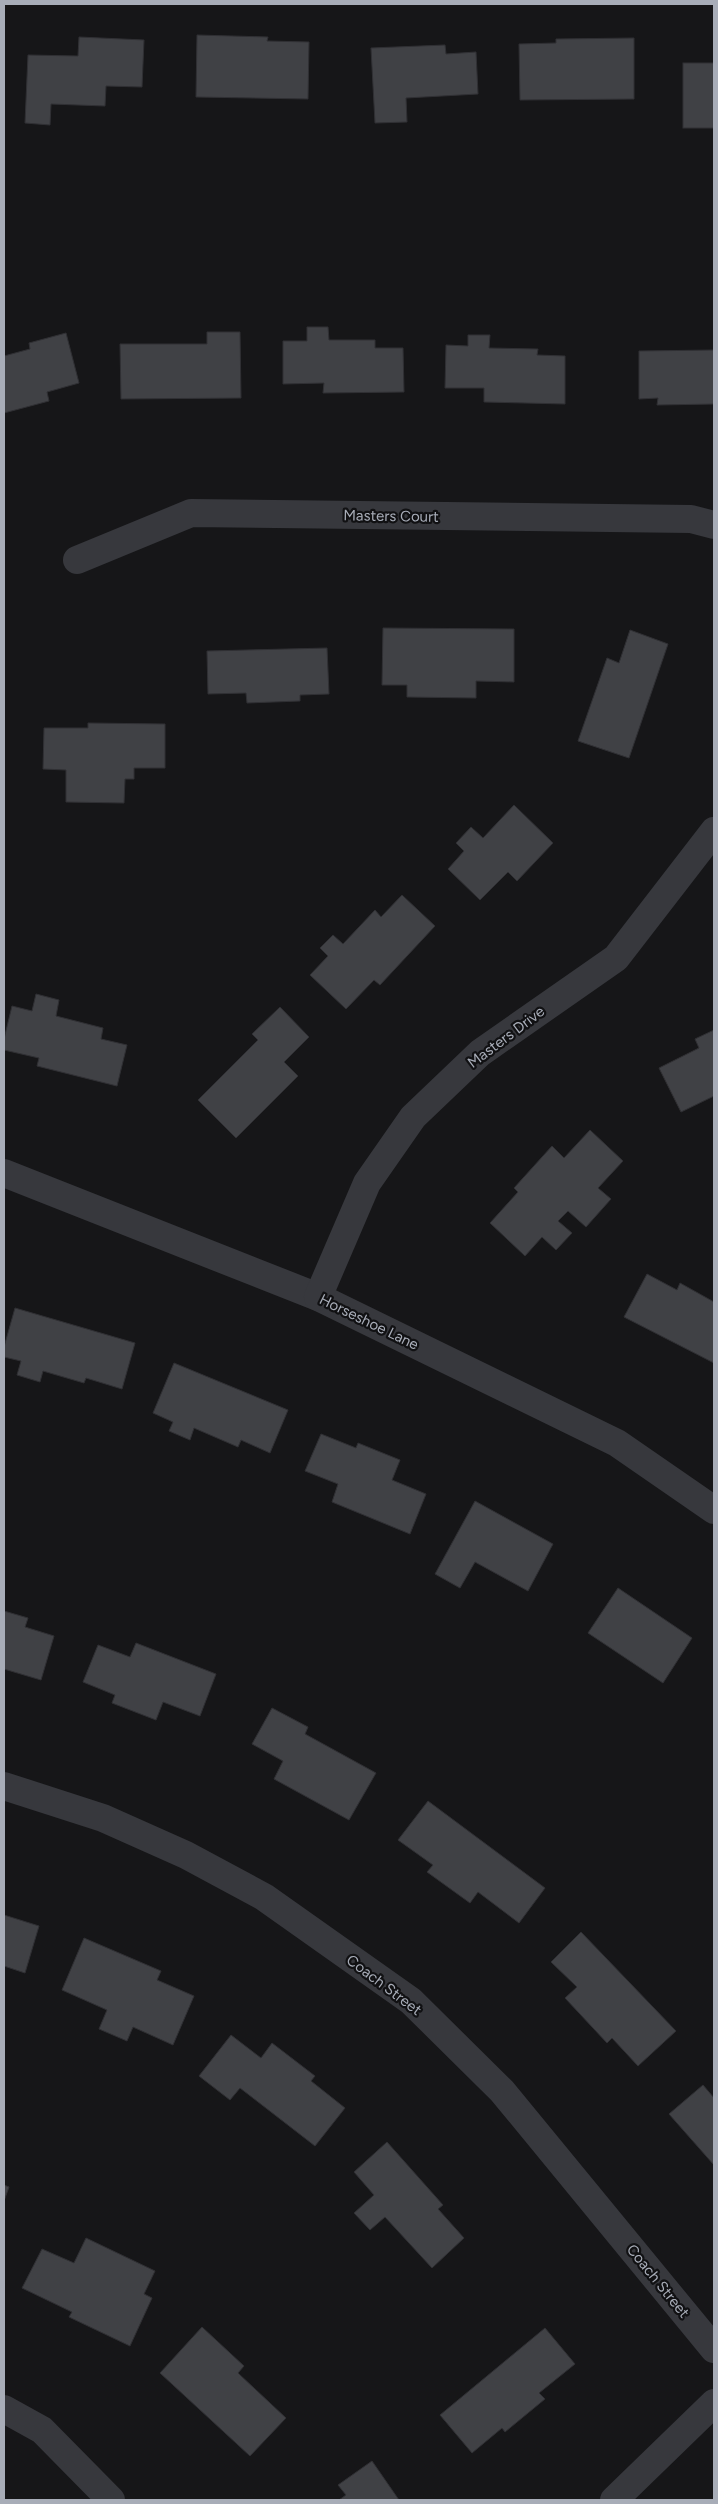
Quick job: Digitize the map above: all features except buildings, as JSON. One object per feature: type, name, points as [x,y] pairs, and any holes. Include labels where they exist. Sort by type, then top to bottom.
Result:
[{"type":"street","name":"Masters Court","points":[[77,560],[190,514],[691,519],[714,525]]},
{"type":"street","name":"Masters Drive","points":[[318,1297],[367,1183],[413,1117],[480,1053],[616,958],[714,831]]},
{"type":"street","name":"Horseshoe Lane","points":[[4,1173],[318,1297],[617,1443],[714,1510]]},
{"type":"street","name":"Coach Street","points":[[4,1786],[103,1818],[186,1855],[264,1897],[411,2001],[502,2091],[714,2349]]},
{"type":"street","points":[[614,2500],[714,2403]]},
{"type":"street","points":[[4,2409],[42,2430],[111,2500]]}]
